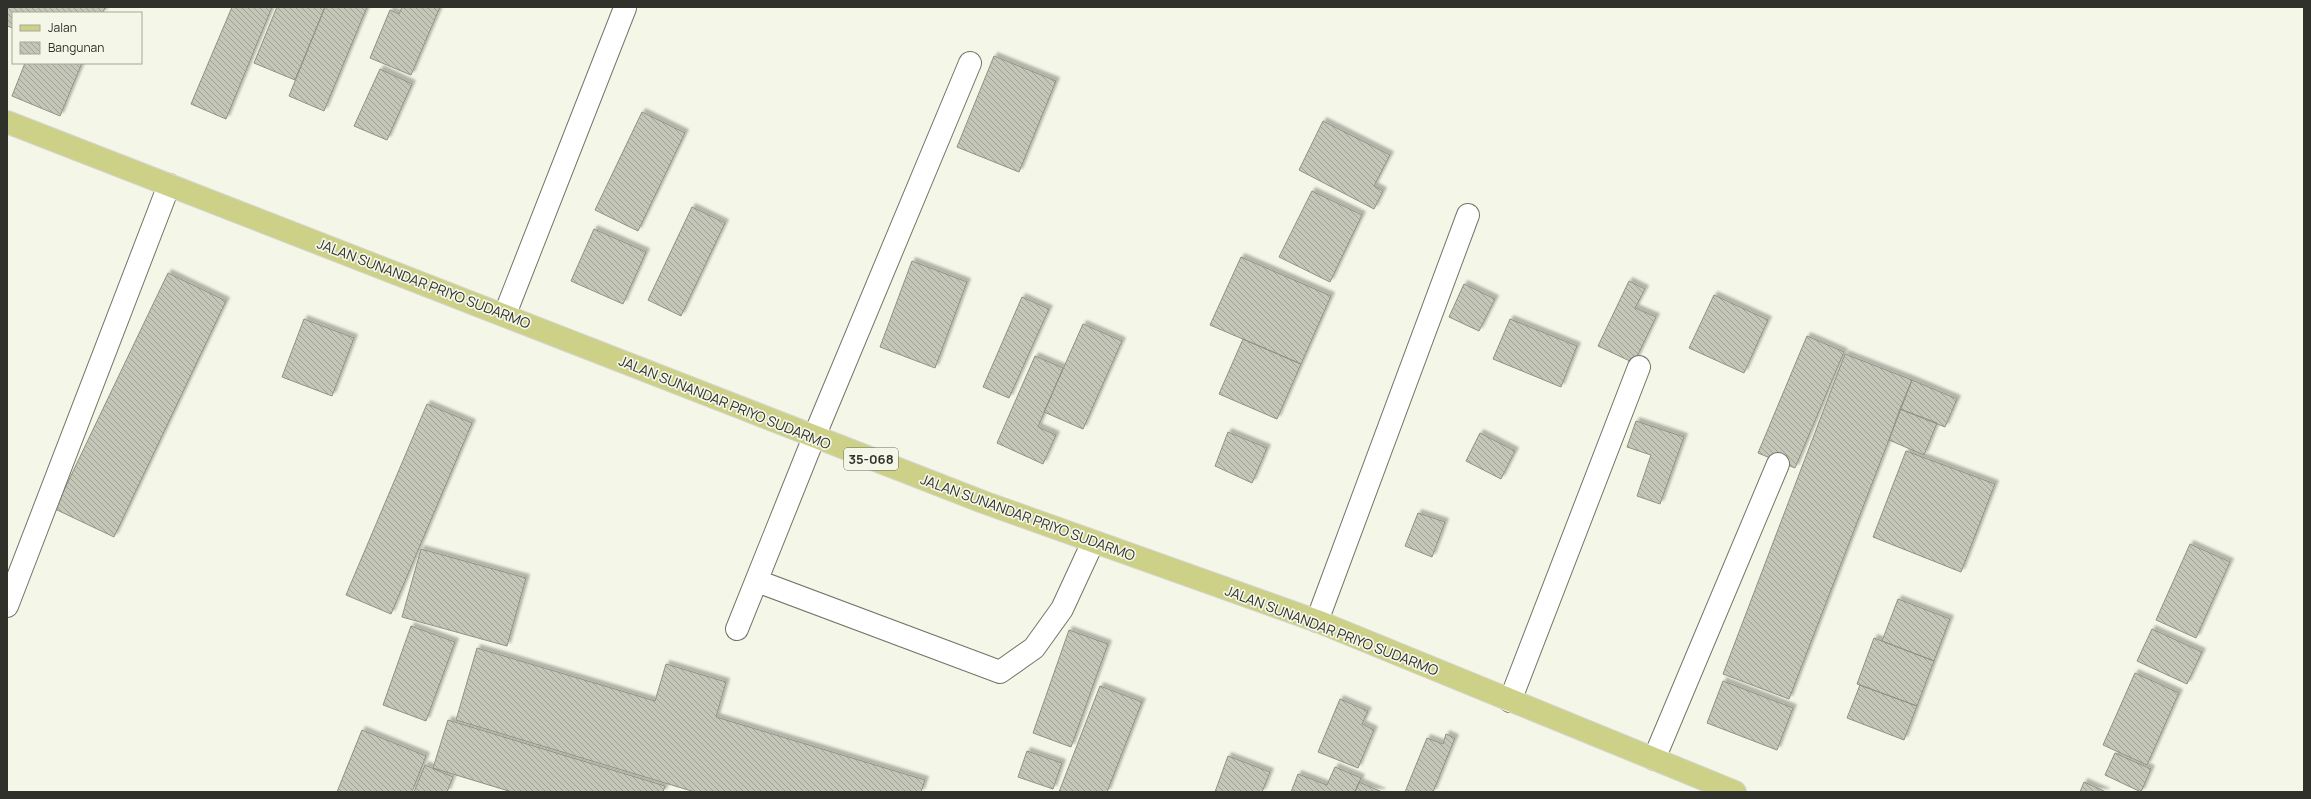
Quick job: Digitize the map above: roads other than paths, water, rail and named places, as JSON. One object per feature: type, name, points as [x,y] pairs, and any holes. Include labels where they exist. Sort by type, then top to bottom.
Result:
[{"type":"main road","name":"JALAN SUNANDAR PRIYO SUDARMO","points":[[7,122],[505,314],[814,437],[1094,542],[1317,621],[1732,791]]},
{"type":"street","points":[[505,314],[625,8]]},
{"type":"street","points":[[737,629],[814,437],[970,63]]},
{"type":"street","points":[[7,606],[168,185]]},
{"type":"street","points":[[1317,621],[1468,215]]},
{"type":"street","points":[[1510,701],[1639,367]]},
{"type":"street","points":[[1654,760],[1778,464]]},
{"type":"street","points":[[757,581],[1000,672],[1034,648],[1062,609],[1094,542]]}]
